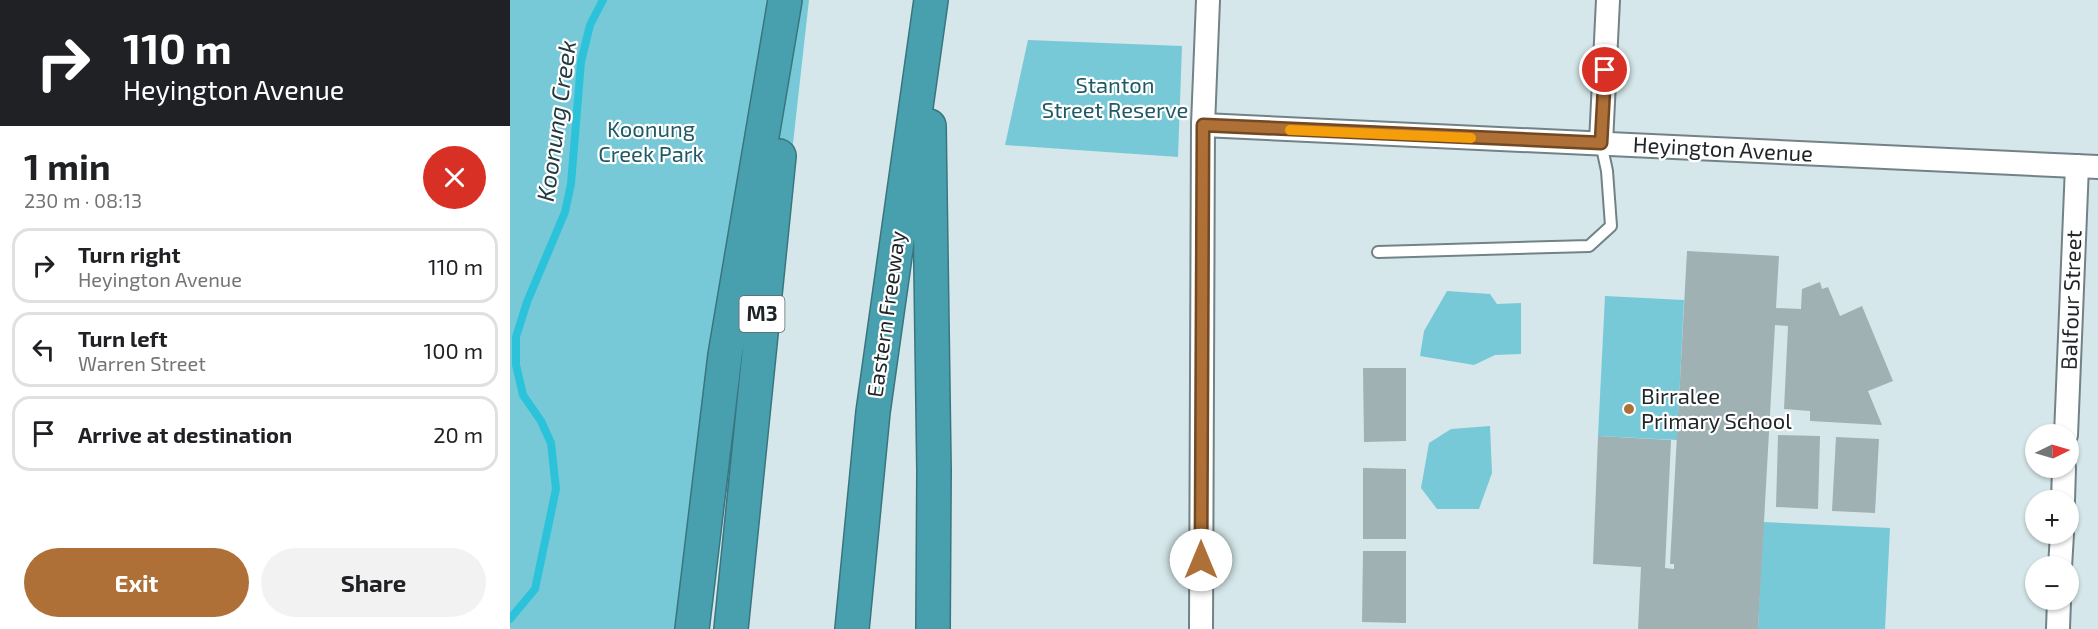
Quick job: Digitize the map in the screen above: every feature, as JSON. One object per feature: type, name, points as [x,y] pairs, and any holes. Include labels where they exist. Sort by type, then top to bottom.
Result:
[{"type":"highway","points":[[692,629],[725,355],[785,0]]},
{"type":"highway","name":"M3","points":[[731,629],[777,172],[807,0]]},
{"type":"highway","points":[[929,9],[934,471],[933,629]]},
{"type":"highway","name":"Eastern Freeway","points":[[852,629],[873,412],[929,9]]},
{"type":"street","points":[[1201,629],[1203,125],[1208,0]]},
{"type":"street","points":[[1601,143],[1608,0]]},
{"type":"street","name":"Heyington Avenue","points":[[1203,125],[2087,166]]},
{"type":"street","name":"Balfour Street","points":[[2067,424],[2087,166]]},
{"type":"street","points":[[2058,629],[2059,610]]},
{"type":"lane","points":[[1378,252],[1589,246],[1611,226],[1607,171],[1601,143]]},
{"type":"green space","name":"Koonung Creek Park","points":[[510,0],[809,0],[776,296],[713,545],[701,629],[510,629]]},
{"type":"green space","name":"Stanton Street Reserve","points":[[1028,40],[1182,46],[1178,157],[1005,145]]},
{"type":"green space","points":[[1447,291],[1490,294],[1497,304],[1521,303],[1521,354],[1495,355],[1474,365],[1420,356],[1424,331]]},
{"type":"green space","points":[[1605,296],[1684,300],[1677,440],[1598,436]]},
{"type":"green space","points":[[1490,426],[1492,473],[1479,509],[1437,509],[1421,488],[1429,443],[1451,429]]},
{"type":"green space","points":[[1763,522],[1890,528],[1885,629],[1758,629]]},
{"type":"building","points":[[1687,251],[1779,256],[1776,308],[1801,309],[1802,289],[1820,282],[1822,289],[1828,287],[1840,316],[1862,306],[1893,381],[1868,391],[1882,425],[1810,421],[1810,411],[1784,409],[1788,326],[1775,325],[1758,629],[1638,629],[1641,567],[1593,564],[1598,436],[1671,440],[1665,568],[1674,569],[1674,564],[1670,564]]},
{"type":"building","points":[[1363,368],[1406,368],[1406,441],[1364,442]]},
{"type":"building","points":[[1778,435],[1820,436],[1818,509],[1776,507]]},
{"type":"building","points":[[1836,437],[1879,439],[1875,513],[1832,511]]},
{"type":"building","points":[[1363,468],[1406,469],[1406,539],[1363,539]]},
{"type":"building","points":[[1363,551],[1406,551],[1406,623],[1362,622]]},
{"type":"waterway","name":"Koonung Creek","points":[[510,619],[535,589],[556,489],[551,443],[541,421],[523,395],[516,365],[516,337],[527,302],[565,212],[571,184],[581,62],[590,25],[603,0]]},
{"type":"slow traffic","points":[[1290,130],[1471,138]]},
{"type":"place","name":"Birralee Primary School","points":[[1629,409]]},
{"type":"route","points":[[1201,560],[1203,125],[1228,128],[1601,143],[1605,70]]}]
